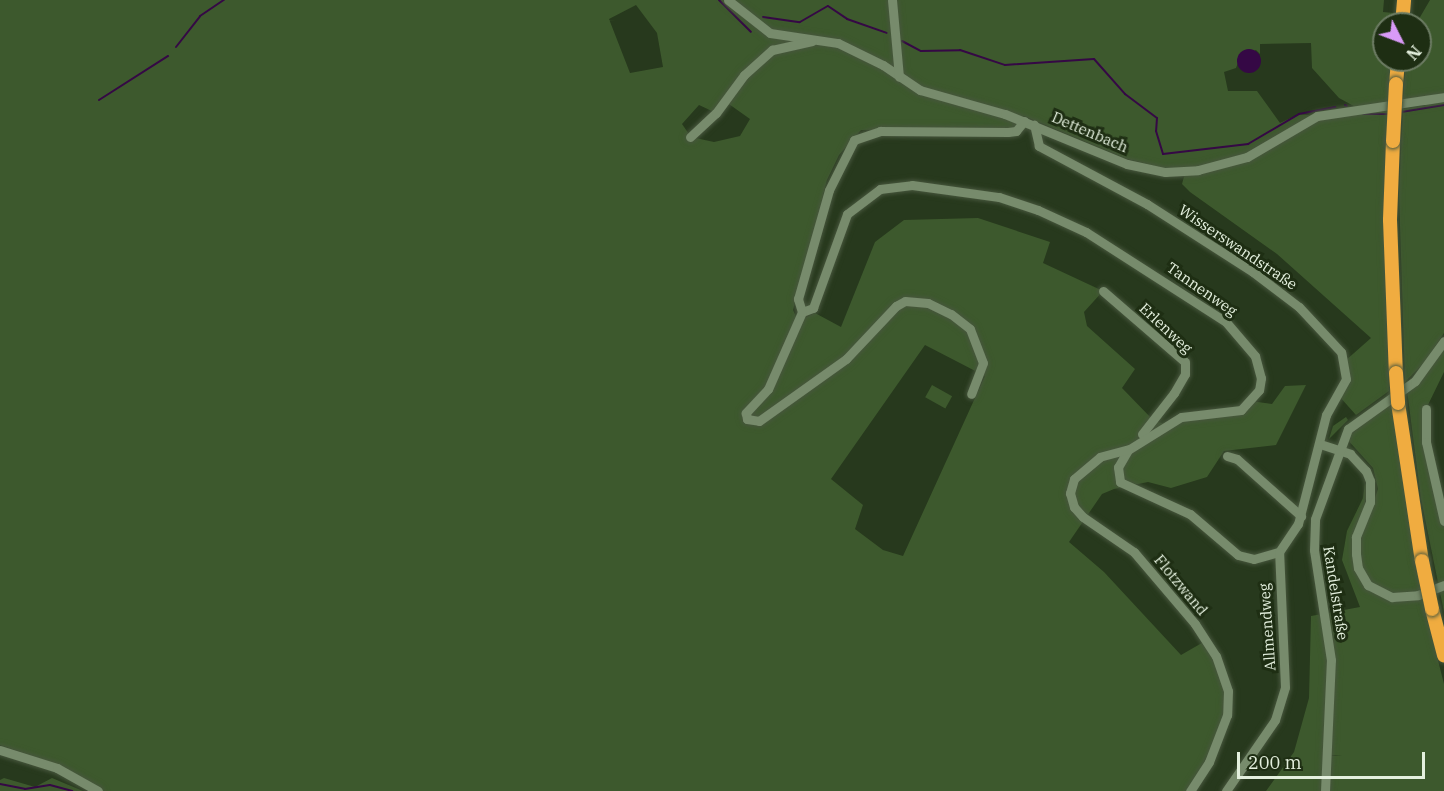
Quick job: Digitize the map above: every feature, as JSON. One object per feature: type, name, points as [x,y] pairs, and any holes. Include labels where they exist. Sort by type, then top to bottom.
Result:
[{"type":"highway","points":[[1397,72],[1390,220],[1398,403],[1422,561],[1444,655]]},
{"type":"street","name":"Dettenbach","points":[[728,0],[770,33],[823,39],[858,51],[899,77],[937,96],[1024,121],[1127,164],[1178,173],[1231,163],[1317,116],[1444,98]]},
{"type":"street","points":[[892,0],[899,77]]},
{"type":"street","points":[[690,137],[716,113],[744,75],[772,50],[823,39]]},
{"type":"street","points":[[971,394],[983,363],[970,329],[951,314],[928,303],[905,301],[896,306],[846,359],[759,421],[747,420],[746,413],[768,389],[802,312],[798,299],[825,201],[855,140],[880,131],[1008,132],[1016,131],[1024,121]]},
{"type":"street","name":"Wisserswandstraße","points":[[1034,125],[1039,146],[1138,199],[1253,272],[1299,307],[1335,346],[1345,361],[1346,379],[1326,415],[1320,444]]},
{"type":"street","name":"Tannenweg","points":[[802,312],[813,308],[847,214],[880,189],[912,185],[948,189],[999,198],[1038,210],[1109,245],[1212,311],[1250,348],[1259,367],[1259,390],[1241,410],[1181,417],[1128,450]]},
{"type":"street","name":"Erlenweg","points":[[1103,291],[1185,362],[1185,374],[1174,393],[1128,450]]},
{"type":"street","name":"Kandelstraße","points":[[1325,791],[1331,660],[1312,535],[1339,449],[1348,429],[1415,381],[1444,341]]},
{"type":"street","points":[[1426,409],[1426,441],[1444,521]]},
{"type":"street","points":[[1128,450],[1118,475],[1127,488],[1190,513],[1239,555],[1254,559],[1279,552],[1301,516],[1320,444],[1339,449],[1360,463],[1370,481],[1370,502],[1356,537],[1358,568],[1368,585],[1392,597],[1418,595],[1444,585]]},
{"type":"street","name":"Flotzwand","points":[[1128,450],[1100,457],[1074,479],[1070,493],[1074,507],[1083,517],[1134,552],[1195,624],[1216,656],[1228,691],[1227,715],[1209,762],[1191,791]]},
{"type":"street","points":[[1227,456],[1237,459],[1301,516]]},
{"type":"street","name":"Allmendweg","points":[[1226,791],[1275,720],[1285,687],[1279,552]]},
{"type":"street","points":[[0,750],[57,768],[98,791]]},
{"type":"green space","points":[[0,0],[1384,0],[1383,12],[1372,12],[1372,72],[1391,72],[1384,239],[1389,391],[1356,415],[1339,396],[1345,361],[1371,338],[1277,254],[1190,192],[1182,184],[1185,173],[1127,159],[1024,116],[1015,128],[861,130],[839,155],[827,180],[793,310],[798,321],[815,313],[841,327],[875,242],[904,220],[978,218],[1050,242],[1043,263],[1103,291],[1084,312],[1087,326],[1135,369],[1122,388],[1154,421],[1166,424],[1234,413],[1251,401],[1272,404],[1285,386],[1306,385],[1276,445],[1224,451],[1207,477],[1171,488],[1148,482],[1114,489],[1102,494],[1069,542],[1104,572],[1181,655],[1207,640],[1225,679],[1227,715],[1190,791],[103,791],[54,763],[0,745]],"holes":[[[636,5],[657,33],[663,67],[630,73],[609,19]],[[1311,43],[1312,68],[1339,98],[1361,110],[1317,116],[1299,114],[1280,123],[1257,91],[1228,91],[1224,72],[1236,68],[1240,57],[1256,50],[1260,54],[1260,44]],[[726,102],[750,119],[740,136],[714,142],[691,137],[682,124],[699,105],[716,113]],[[925,345],[985,376],[903,556],[883,550],[855,529],[863,505],[831,479]]]},
{"type":"green space","points":[[1430,0],[1444,0],[1444,94],[1403,101],[1405,72],[1432,72],[1432,12],[1423,12]]},
{"type":"green space","points":[[1444,102],[1444,333],[1424,363],[1405,382],[1399,194],[1403,109]]},
{"type":"green space","points":[[1444,345],[1444,372],[1426,409],[1426,421],[1444,521],[1444,612],[1421,499],[1407,390]]},
{"type":"green space","points":[[932,385],[952,396],[945,408],[925,397]]},
{"type":"green space","points":[[1391,403],[1421,593],[1444,684],[1444,791],[1329,791],[1331,756],[1342,756],[1329,755],[1325,791],[1266,791],[1294,752],[1309,698],[1311,616],[1360,607],[1342,560],[1347,531],[1363,498],[1365,483],[1368,491],[1356,537],[1361,539],[1378,489],[1373,468],[1346,438]]},
{"type":"green space","points":[[1346,417],[1348,420],[1329,439],[1333,426]]},
{"type":"green space","points":[[4,778],[35,787],[52,778],[83,791],[0,791],[0,780]]},
{"type":"shaded area","points":[[1249,49],[1257,53],[1261,61],[1257,69],[1249,73],[1241,69],[1237,61],[1241,53]]},
{"type":"waterway","points":[[176,47],[200,16],[224,0]]},
{"type":"waterway","points":[[719,0],[751,32]]},
{"type":"waterway","points":[[763,17],[800,22],[828,6],[847,19],[887,33]]},
{"type":"waterway","points":[[902,41],[921,51],[960,50],[1005,65],[1094,59],[1125,94],[1157,118],[1156,131],[1163,154],[1248,144],[1299,114],[1335,107]]},
{"type":"waterway","points":[[99,100],[168,56]]},
{"type":"waterway","points":[[1401,112],[1444,105]]},
{"type":"waterway","points":[[1363,114],[1389,114]]},
{"type":"waterway","points":[[0,784],[25,789],[50,785],[72,791]]}]
